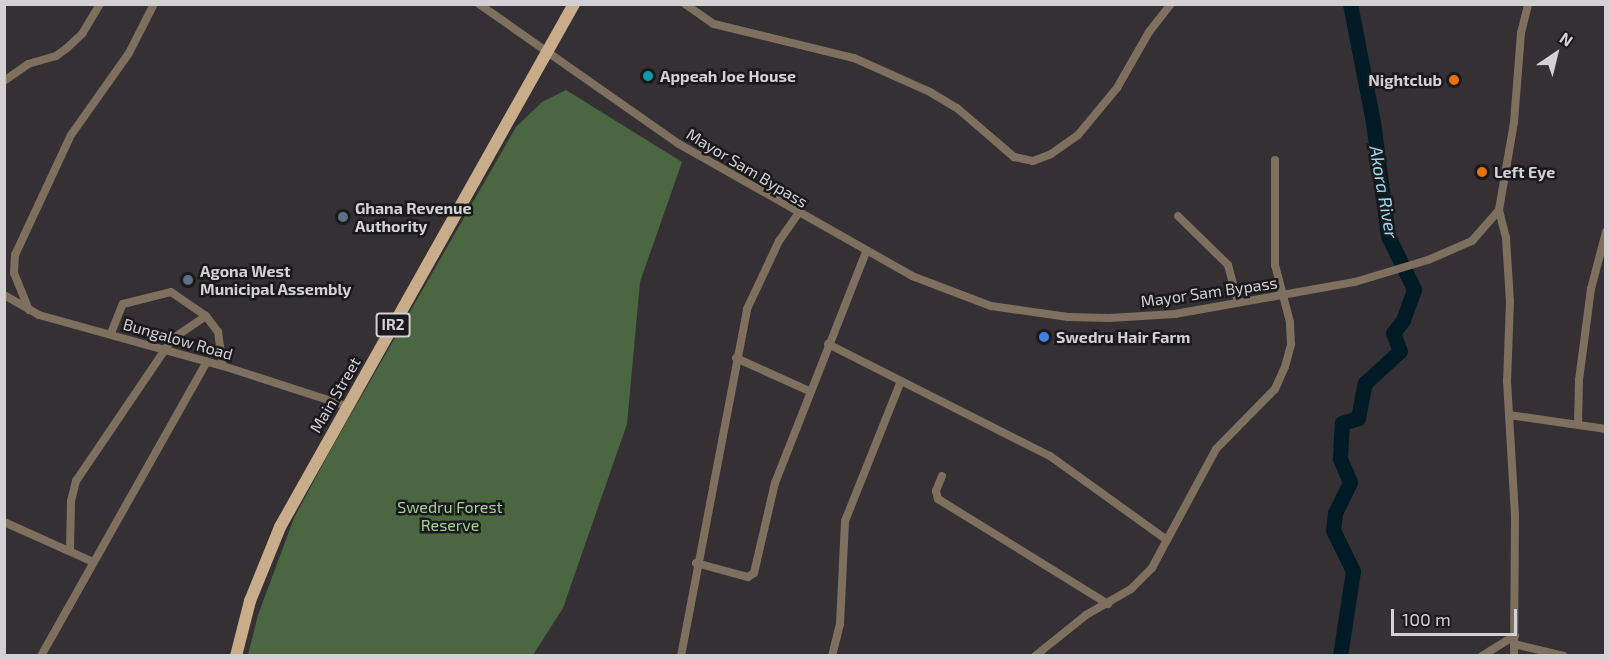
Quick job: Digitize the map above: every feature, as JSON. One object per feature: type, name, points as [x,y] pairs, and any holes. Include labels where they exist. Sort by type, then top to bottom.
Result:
[{"type":"main road","name":"Main Street","points":[[236,656],[250,601],[270,548],[347,406],[574,4]]},
{"type":"street","points":[[29,310],[14,273],[15,255],[72,135],[129,53],[154,4]]},
{"type":"street","name":"Mayor Sam Bypass","points":[[479,4],[679,144],[866,252],[951,293],[990,306],[1030,312],[1109,318],[1175,314],[1283,296],[1355,282],[1415,264],[1472,241],[1499,210]]},
{"type":"street","points":[[685,4],[714,24],[854,58],[908,82],[957,108],[1014,157],[1032,161],[1051,154],[1078,135],[1117,88],[1149,32],[1171,4]]},
{"type":"street","points":[[1514,656],[1515,515],[1509,415],[1508,263],[1499,210],[1514,122],[1521,33],[1528,4]]},
{"type":"street","points":[[4,81],[28,64],[56,56],[67,48],[82,34],[98,5]]},
{"type":"street","points":[[1035,656],[1086,615],[1108,604],[1152,568],[1216,449],[1275,389],[1291,344],[1290,322],[1274,248],[1275,160]]},
{"type":"street","points":[[681,656],[696,563],[722,447],[736,358],[747,309],[765,267],[798,214]]},
{"type":"street","points":[[1178,216],[1228,265],[1238,302]]},
{"type":"street","points":[[1578,424],[1579,380],[1591,289],[1605,232]]},
{"type":"street","points":[[696,563],[748,578],[754,573],[766,511],[809,391],[866,252]]},
{"type":"street","points":[[111,333],[123,304],[162,291],[171,292],[206,316],[218,332],[223,366]]},
{"type":"street","name":"Bungalow Road","points":[[4,295],[29,310],[207,361],[347,406]]},
{"type":"street","points":[[70,550],[71,501],[76,481],[165,350],[180,331],[206,316]]},
{"type":"street","points":[[828,344],[1050,456],[1167,540]]},
{"type":"street","points":[[736,358],[809,391]]},
{"type":"street","points":[[41,656],[52,641],[92,561],[207,361]]},
{"type":"street","points":[[832,656],[840,624],[845,521],[900,381]]},
{"type":"street","points":[[1509,415],[1605,429]]},
{"type":"street","points":[[942,476],[936,491],[938,499],[1108,604]]},
{"type":"street","points":[[4,522],[92,561]]},
{"type":"street","points":[[1482,656],[1515,635]]},
{"type":"street","points":[[1514,644],[1564,656]]},
{"type":"green space","name":"Swedru Forest Reserve","points":[[566,90],[682,162],[640,282],[627,424],[563,608],[533,655],[248,655],[258,615],[294,518],[330,451],[516,127],[542,102]]},
{"type":"waterway","name":"Akora River","points":[[1340,656],[1353,571],[1333,530],[1335,513],[1350,482],[1340,458],[1342,423],[1358,418],[1365,383],[1400,351],[1393,333],[1403,320],[1414,289],[1388,236],[1373,122],[1350,4]]},
{"type":"place","name":"Appeah Joe House","points":[[648,76]]},
{"type":"place","name":"Nightclub","points":[[1454,80]]},
{"type":"place","name":"Left Eye","points":[[1482,172]]},
{"type":"place","name":"Ghana Revenue Authority","points":[[343,217]]},
{"type":"place","name":"Agona West Municipal Assembly","points":[[188,280]]},
{"type":"place","name":"Swedru Hair Farm","points":[[1044,337]]}]
